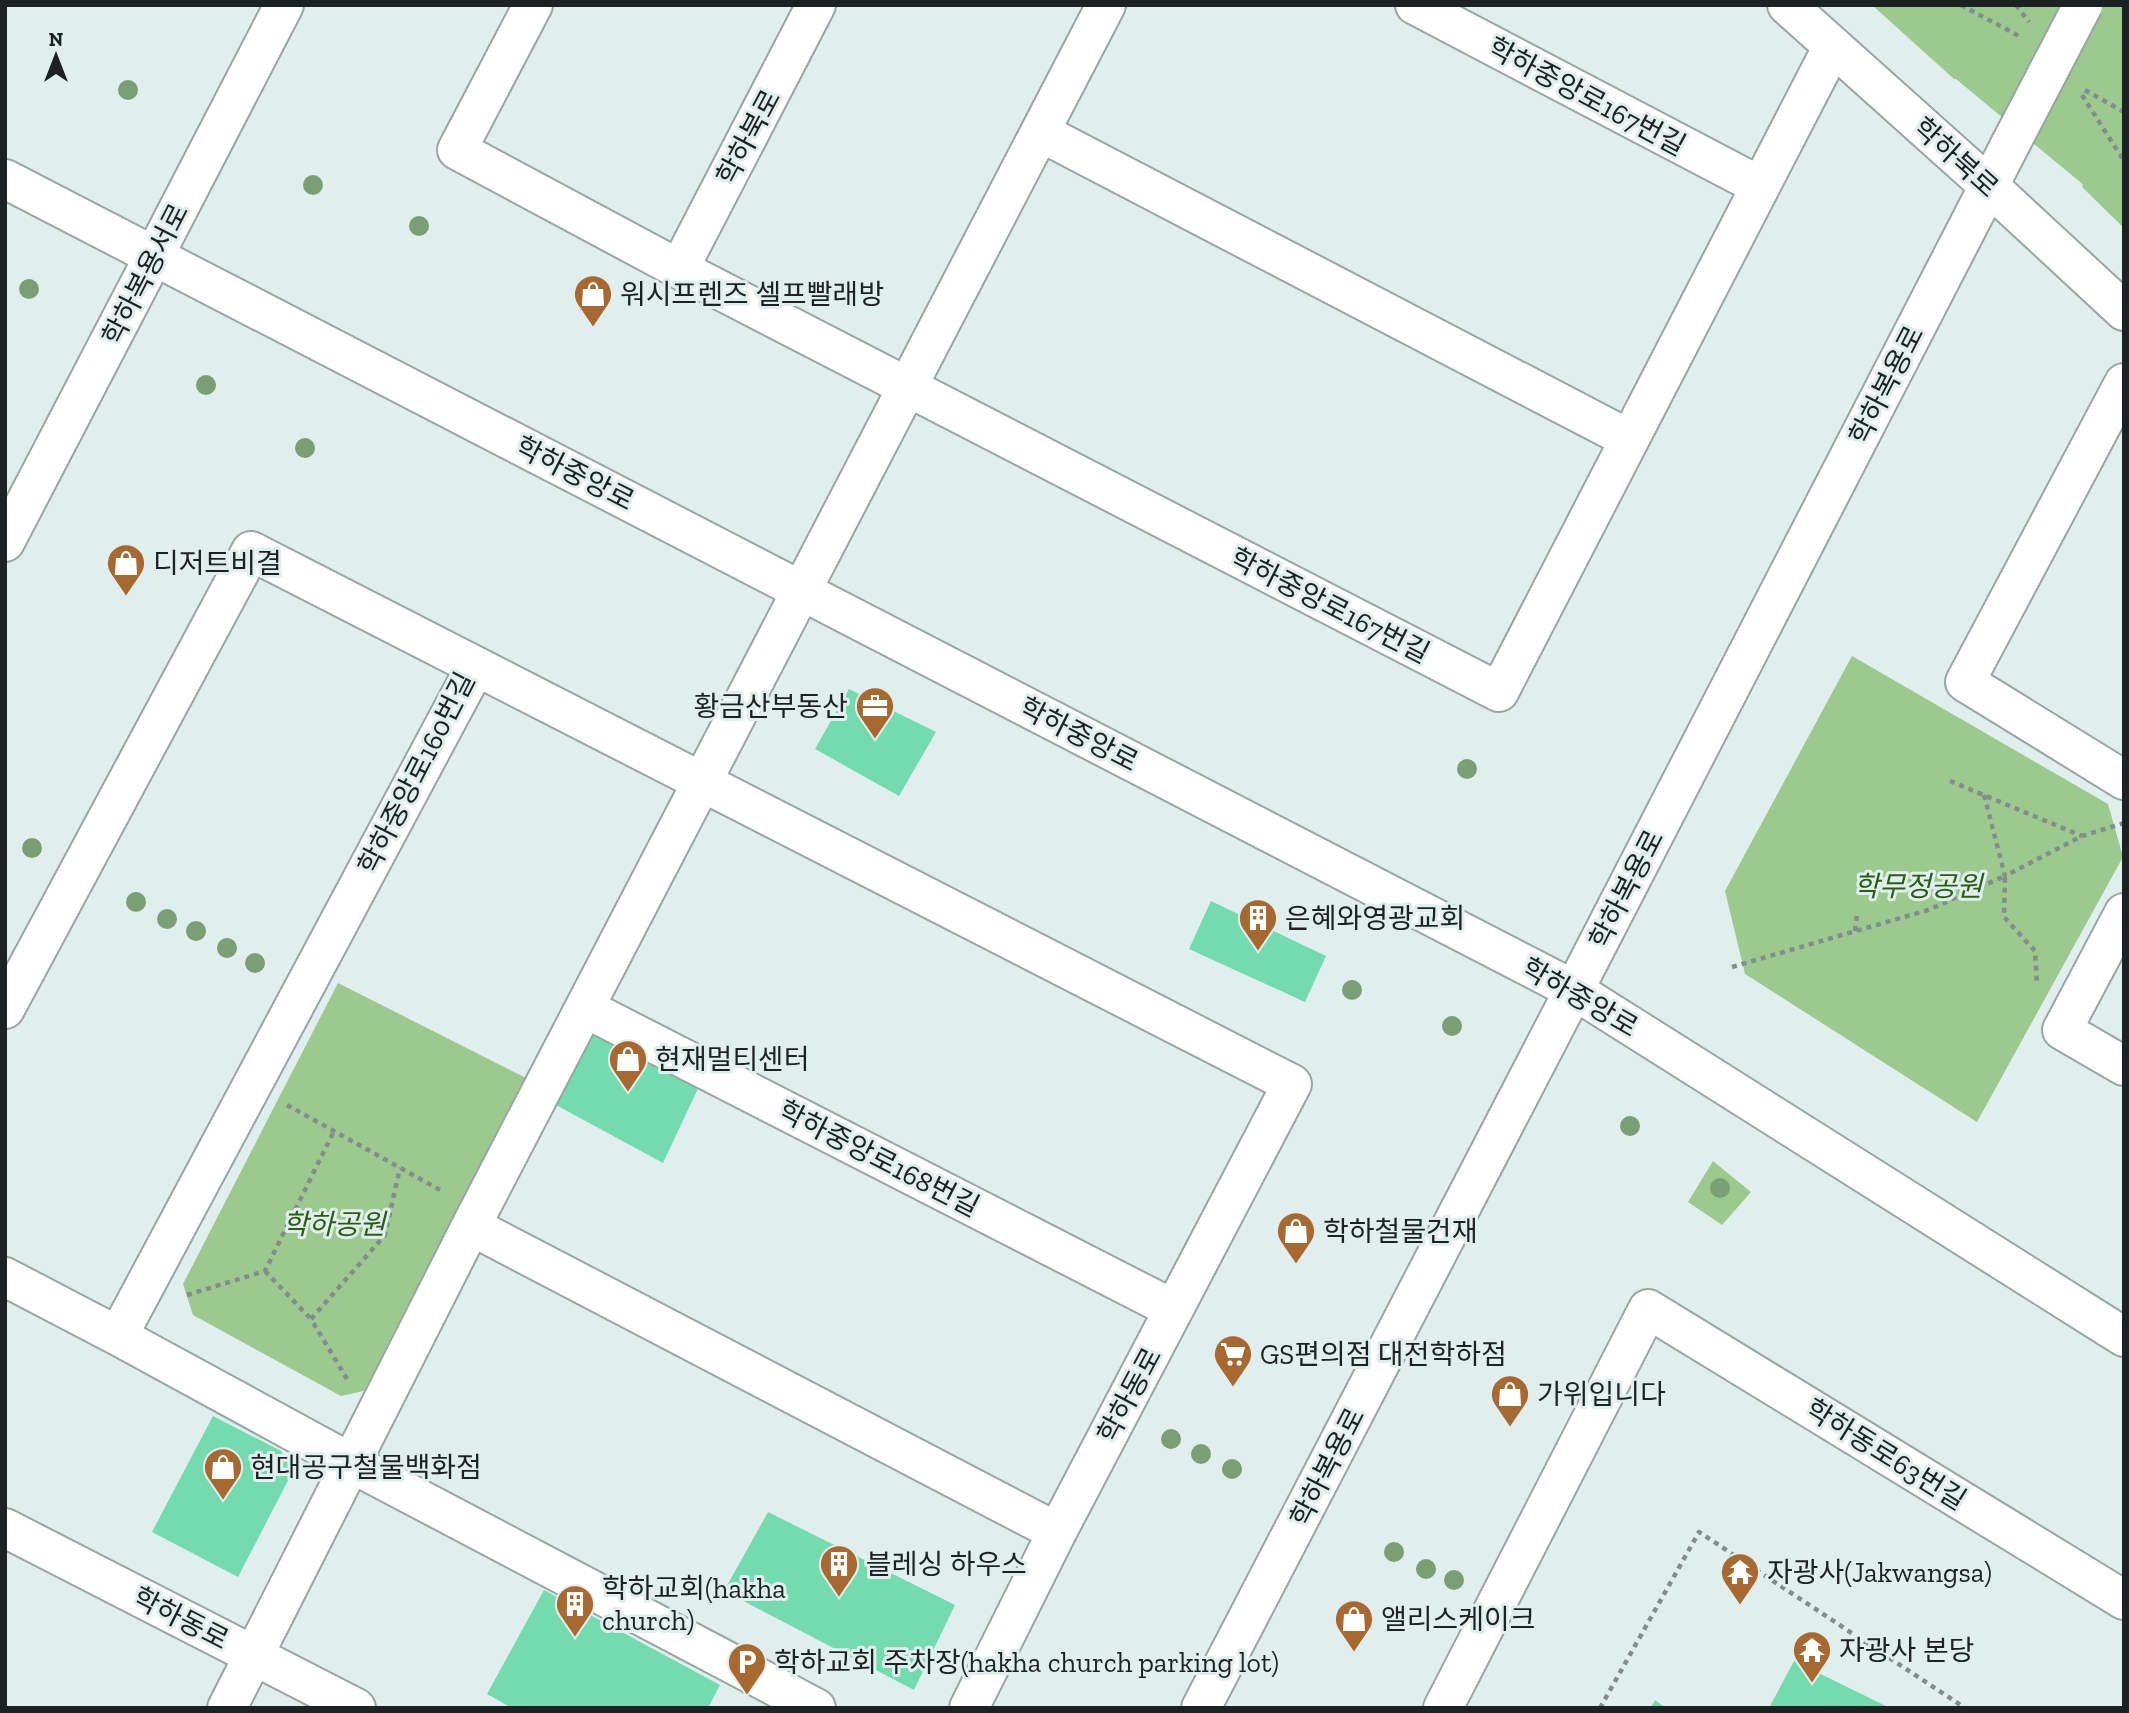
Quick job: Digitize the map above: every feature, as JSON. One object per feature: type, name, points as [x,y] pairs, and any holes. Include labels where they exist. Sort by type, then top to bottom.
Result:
[{"type":"street","name":"학하복용서로","points":[[5,542],[284,5]]},
{"type":"street","points":[[533,5],[457,150],[908,388]]},
{"type":"street","name":"학하북로","points":[[679,269],[816,5]]},
{"type":"street","points":[[227,1708],[471,1226],[1106,5]]},
{"type":"street","name":"학하중앙로167번길","points":[[1415,5],[1760,186]]},
{"type":"street","name":"학하북로","points":[[1787,5],[2124,311]]},
{"type":"street","name":"학하복용로","points":[[1201,1708],[2083,5]]},
{"type":"street","name":"학하중앙로167번길","points":[[908,388],[1499,692],[1833,46]]},
{"type":"street","points":[[1040,132],[1629,439]]},
{"type":"street","name":"학하중앙로","points":[[5,179],[1574,990],[2124,1337]]},
{"type":"street","points":[[2124,383],[1965,682],[2124,780]]},
{"type":"street","name":"학하중앙로160번길","points":[[5,1009],[251,551],[476,666],[118,1336]]},
{"type":"street","points":[[476,666],[703,782]]},
{"type":"street","name":"학하동로","points":[[703,782],[1292,1084],[1057,1532],[969,1708]]},
{"type":"street","points":[[2124,912],[2062,1030],[2124,1066]]},
{"type":"street","name":"학하중앙로168번길","points":[[585,1008],[1173,1309]]},
{"type":"street","points":[[471,1226],[1057,1532]]},
{"type":"street","points":[[5,1277],[816,1708]]},
{"type":"street","name":"학하동로63번길","points":[[1443,1708],[1648,1309],[2124,1600]]},
{"type":"street","name":"학하동로","points":[[5,1528],[356,1708]]},
{"type":"path","points":[[1961,5],[2021,36]]},
{"type":"path","points":[[2075,85],[2124,161]]},
{"type":"path","points":[[1950,781],[2082,836]]},
{"type":"path","points":[[1984,795],[2005,876],[2004,917],[2035,951],[2037,993]]},
{"type":"path","points":[[1732,967],[1928,910],[2005,876],[2082,836],[2124,823]]},
{"type":"path","points":[[1855,932],[1857,914]]},
{"type":"path","points":[[277,1100],[446,1193]]},
{"type":"path","points":[[184,1296],[264,1271],[334,1131]]},
{"type":"path","points":[[311,1319],[385,1235],[401,1168]]},
{"type":"path","points":[[264,1271],[311,1319],[350,1383]]},
{"type":"path","points":[[1600,1708],[1699,1532],[1965,1708]]},
{"type":"green space","points":[[1872,5],[2124,5],[2124,228],[2080,182],[1954,79]]},
{"type":"green space","name":"학무정공원","points":[[1852,656],[2108,804],[2123,857],[1977,1122],[1745,974],[1725,891]]},
{"type":"green space","name":"학하공원","points":[[338,983],[528,1079],[368,1390],[341,1396],[193,1315],[183,1284]]},
{"type":"green space","points":[[1713,1161],[1751,1192],[1722,1225],[1688,1202]]},
{"type":"building","name":"황금산부동산","points":[[849,689],[936,732],[899,796],[815,749]]},
{"type":"building","name":"은혜와영광교회","points":[[1211,901],[1326,956],[1305,1002],[1189,949]]},
{"type":"building","name":"현재멀티센터","points":[[589,1028],[702,1080],[663,1163],[556,1105]]},
{"type":"building","name":"현대공구철물백화점","points":[[213,1416],[281,1451],[293,1471],[238,1577],[152,1532]]},
{"type":"building","name":"블레싱 하우스","points":[[768,1512],[955,1605],[914,1690],[724,1591]]},
{"type":"building","name":"학하교회(hakha church)","points":[[544,1590],[720,1685],[708,1708],[512,1708],[487,1694]]},
{"type":"building","name":"자광사 본당","points":[[1794,1661],[1890,1708],[1769,1708]]},
{"type":"building","points":[[1655,1700],[1666,1708],[1651,1708]]},
{"type":"place","name":"워시프렌즈 셀프빨래방","points":[[593,328]]},
{"type":"place","name":"디저트비결","points":[[126,597]]},
{"type":"place","name":"황금산부동산","points":[[875,740]]},
{"type":"place","name":"은혜와영광교회","points":[[1258,952]]},
{"type":"place","name":"현재멀티센터","points":[[628,1093]]},
{"type":"place","name":"학하철물건재","points":[[1296,1265]]},
{"type":"place","name":"GS편의점 대전학하점","points":[[1233,1388]]},
{"type":"place","name":"가위입니다","points":[[1510,1428]]},
{"type":"place","name":"현대공구철물백화점","points":[[223,1501]]},
{"type":"place","name":"블레싱 하우스","points":[[839,1598]]},
{"type":"place","name":"자광사(Jakwangsa)","points":[[1740,1606]]},
{"type":"place","name":"학하교회(hakha church)","points":[[575,1638]]},
{"type":"place","name":"앨리스케이크","points":[[1354,1653]]},
{"type":"place","name":"자광사 본당","points":[[1812,1684]]},
{"type":"place","name":"학하교회 주차장(hakha church parking lot)","points":[[747,1696]]}]
